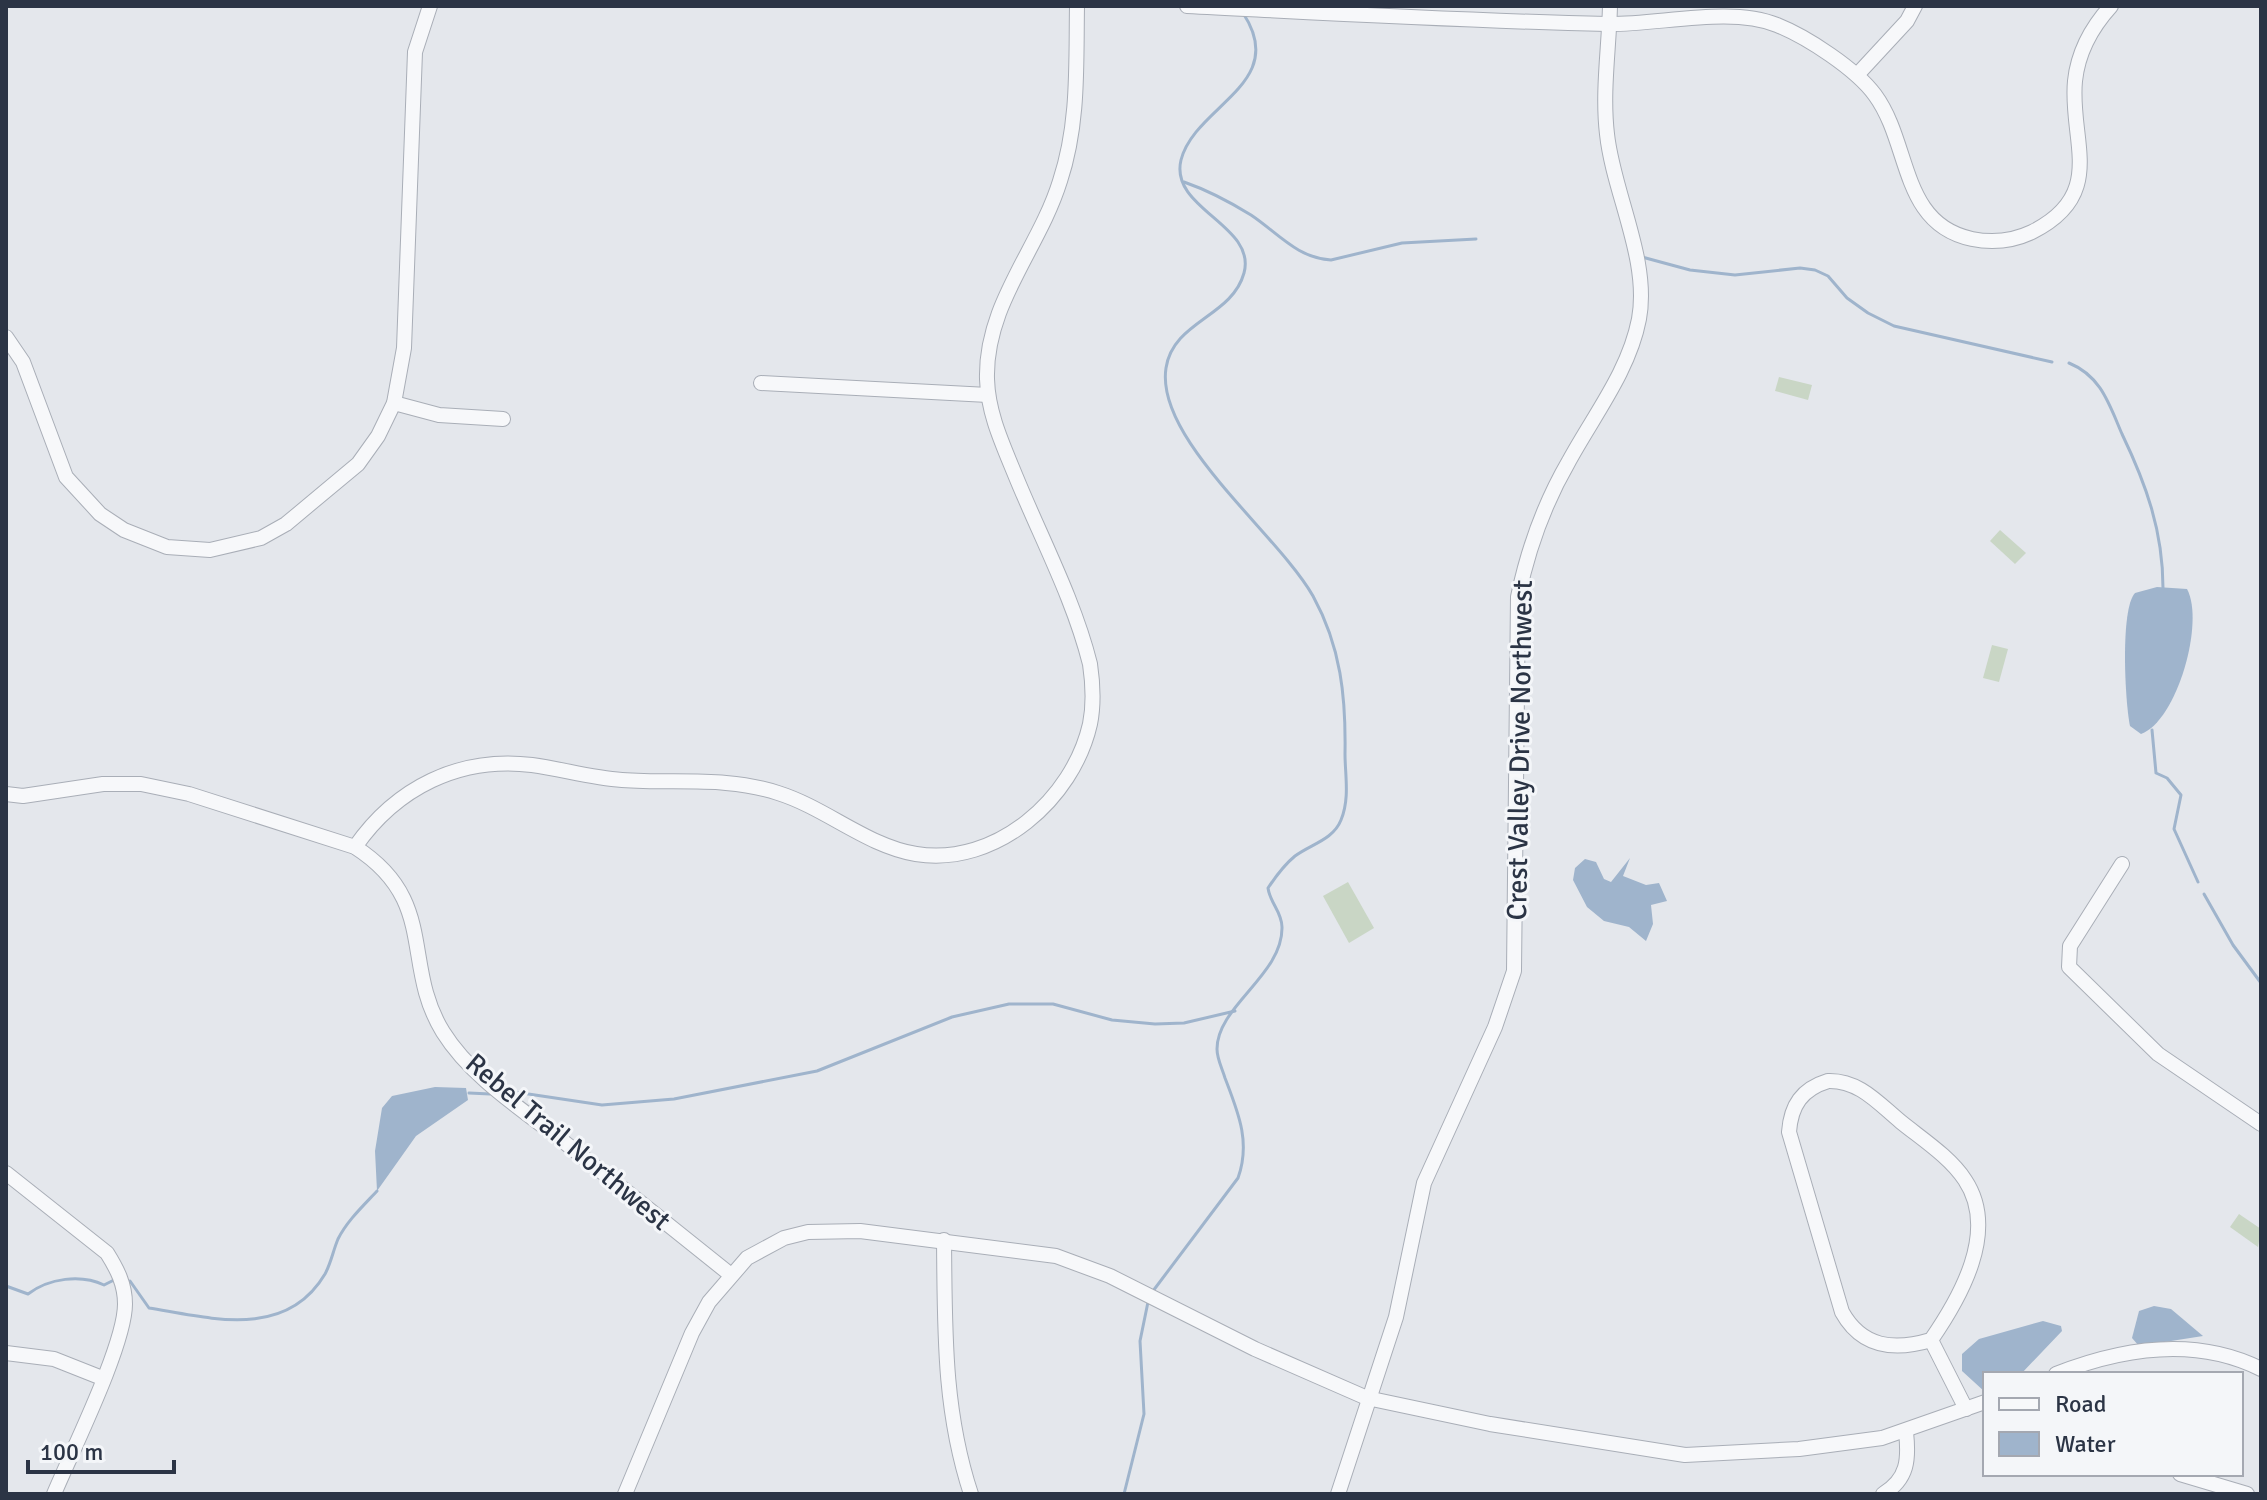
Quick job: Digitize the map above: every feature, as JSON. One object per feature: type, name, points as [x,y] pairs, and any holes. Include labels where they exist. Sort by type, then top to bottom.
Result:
[{"type":"street","points":[[6,337],[23,362],[56,458],[78,492],[124,530],[167,547],[210,550],[235,547],[286,524],[358,464],[378,436],[394,403],[404,348],[415,52],[430,6]]},
{"type":"street","points":[[355,847],[380,815],[417,787],[456,770],[501,763],[618,780],[717,781],[756,786],[803,802],[877,841],[917,854],[968,852],[1016,830],[1050,799],[1076,760],[1090,724],[1093,685],[1085,644],[999,435],[988,395],[987,357],[995,319],[1050,208],[1068,154],[1075,104],[1077,6]]},
{"type":"street","points":[[1187,6],[1610,24],[1731,17],[1759,19],[1792,32],[1857,75],[1889,117],[1911,189],[1933,219],[1968,238],[1994,241],[2020,237],[2049,221],[2073,193],[2081,163],[2075,102],[2079,58],[2088,36],[2111,6]]},
{"type":"street","name":"Crest Valley Drive Northwest","points":[[1338,1494],[1396,1317],[1424,1183],[1495,1027],[1514,971],[1518,597],[1524,567],[1554,488],[1621,372],[1639,319],[1640,294],[1634,249],[1606,132],[1610,6]]},
{"type":"street","points":[[1857,75],[1907,21],[1915,6]]},
{"type":"street","points":[[761,383],[988,395]]},
{"type":"street","points":[[394,403],[439,415],[503,419]]},
{"type":"street","name":"Rebel Trail Northwest","points":[[6,794],[23,796],[103,784],[141,784],[189,794],[355,847],[388,873],[409,906],[434,1015],[454,1047],[514,1103],[731,1275]]},
{"type":"street","points":[[2122,864],[2070,946],[2069,967],[2158,1054],[2261,1124]]},
{"type":"street","points":[[1840,1081],[1862,1089],[1955,1168],[1970,1189],[1976,1220],[1971,1267],[1961,1294],[1931,1340],[1901,1347],[1879,1345],[1856,1332],[1842,1312],[1789,1132],[1795,1104],[1817,1084],[1840,1081]]},
{"type":"street","points":[[6,1173],[96,1243],[116,1267],[125,1294],[124,1319],[54,1494]]},
{"type":"street","points":[[625,1494],[692,1333],[731,1275],[765,1246],[808,1232],[860,1231],[1056,1256],[1138,1290],[1255,1349],[1367,1398],[1490,1424],[1685,1455],[1799,1449],[1906,1432],[1983,1403]]},
{"type":"street","points":[[944,1240],[949,1402],[959,1458],[971,1494]]},
{"type":"street","points":[[1931,1340],[1966,1409]]},
{"type":"street","points":[[2061,1372],[2107,1355],[2149,1350],[2208,1351],[2241,1359],[2261,1369]]},
{"type":"street","points":[[6,1353],[54,1359],[102,1378]]},
{"type":"street","points":[[1883,1494],[1902,1477],[1907,1465],[1906,1432]]},
{"type":"street","points":[[2187,1476],[2247,1494]]},
{"type":"green space","points":[[1779,377],[1812,385],[1808,400],[1775,391]]},
{"type":"green space","points":[[2000,530],[2026,553],[2015,564],[1990,541]]},
{"type":"green space","points":[[1992,645],[2008,649],[1999,682],[1983,678]]},
{"type":"green space","points":[[1348,882],[1374,928],[1349,943],[1323,896]]},
{"type":"green space","points":[[2239,1214],[2261,1229],[2258,1247],[2230,1227]]},
{"type":"water","points":[[2157,587],[2187,589],[2192,604],[2190,646],[2176,691],[2166,710],[2154,725],[2141,734],[2130,726],[2128,714],[2125,678],[2127,617],[2135,593]]},
{"type":"water","points":[[1630,858],[1623,876],[1646,885],[1659,883],[1667,901],[1651,905],[1653,924],[1646,941],[1629,927],[1604,921],[1587,907],[1573,880],[1575,868],[1585,859],[1596,862],[1604,879],[1611,882]]},
{"type":"water","points":[[435,1087],[466,1088],[468,1100],[416,1136],[377,1191],[375,1151],[382,1108],[392,1096]]},
{"type":"water","points":[[2154,1306],[2171,1309],[2203,1336],[2139,1346],[2132,1338],[2139,1311]]},
{"type":"water","points":[[2043,1321],[2061,1326],[2062,1331],[2023,1372],[1983,1372],[1983,1390],[1962,1371],[1962,1354],[1979,1339]]},
{"type":"waterway","points":[[1153,1291],[1238,1178],[1242,1165],[1241,1127],[1217,1049],[1227,1019],[1262,975],[1279,944],[1282,927],[1268,888],[1291,859],[1333,832],[1344,812],[1346,795],[1343,692],[1336,653],[1322,615],[1296,571],[1198,455],[1179,425],[1168,396],[1166,368],[1171,352],[1191,329],[1228,300],[1244,273],[1245,256],[1238,242],[1199,205],[1181,177],[1181,160],[1190,141],[1248,76],[1255,58],[1254,37],[1243,13]]},
{"type":"waterway","points":[[1184,182],[1235,205],[1288,244],[1319,258],[1331,260],[1402,243],[1476,239]]},
{"type":"waterway","points":[[1642,257],[1690,270],[1735,275],[1800,268],[1815,270],[1828,276],[1847,298],[1868,313],[1894,326],[2052,362]]},
{"type":"waterway","points":[[2069,363],[2089,375],[2103,392],[2139,471],[2156,527],[2163,588]]},
{"type":"waterway","points":[[2152,730],[2156,773],[2167,778],[2181,795],[2174,829],[2198,882]]},
{"type":"waterway","points":[[2204,894],[2233,945],[2261,983]]},
{"type":"waterway","points":[[515,1092],[602,1105],[674,1099],[817,1071],[952,1017],[1009,1004],[1053,1004],[1112,1020],[1155,1024],[1184,1023],[1235,1011]]},
{"type":"waterway","points":[[469,1093],[490,1094]]},
{"type":"waterway","points":[[130,1281],[149,1308],[245,1320],[290,1309],[309,1295],[325,1274],[342,1232],[377,1191]]},
{"type":"waterway","points":[[6,1286],[28,1294],[46,1284],[65,1279],[104,1285],[114,1280]]},
{"type":"waterway","points":[[1124,1494],[1144,1414],[1140,1341],[1148,1302]]}]
